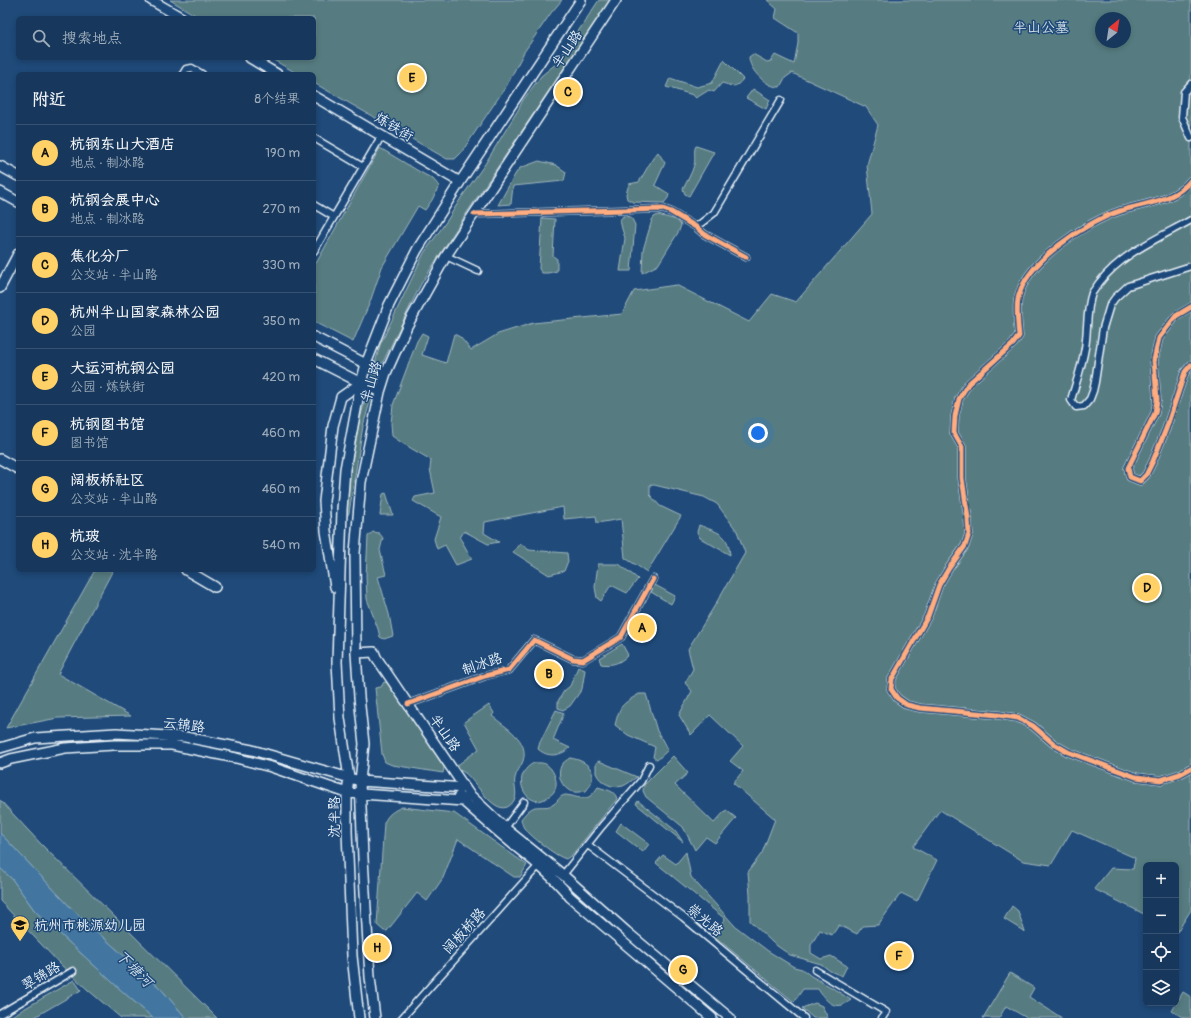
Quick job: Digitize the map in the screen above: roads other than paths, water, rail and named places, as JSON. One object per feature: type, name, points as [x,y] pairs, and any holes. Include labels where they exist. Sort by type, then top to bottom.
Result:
[{"type":"main road","points":[[152,0],[179,16]]},
{"type":"main road","name":"半山路","points":[[339,616],[342,510],[345,469],[366,364],[389,305],[417,250],[460,182],[582,0]]},
{"type":"main road","name":"半山路","points":[[616,0],[446,256],[407,326],[386,373],[380,392],[361,482],[355,553],[356,653],[374,652],[466,794],[541,862],[563,875],[627,932],[730,1018]]},
{"type":"main road","points":[[253,60],[274,72]]},
{"type":"main road","name":"炼铁街","points":[[316,97],[460,182]]},
{"type":"main road","points":[[0,166],[16,175]]},
{"type":"main road","points":[[0,192],[16,201]]},
{"type":"main road","points":[[0,288],[16,258]]},
{"type":"main road","points":[[316,338],[386,373]]},
{"type":"main road","points":[[316,360],[380,392]]},
{"type":"main road","name":"半山路","points":[[339,616],[334,571],[326,531],[324,500],[333,426],[341,397],[361,383]]},
{"type":"main road","points":[[0,459],[16,468]]},
{"type":"main road","points":[[189,572],[215,588]]},
{"type":"main road","name":"沈半路","points":[[339,616],[337,662],[340,718],[349,778],[347,793],[347,831],[352,956],[360,1018]]},
{"type":"main road","name":"沈半路","points":[[356,653],[364,744],[360,781],[368,955],[375,1018]]},
{"type":"main road","name":"云锦路","points":[[0,748],[35,738],[116,732],[185,738],[252,750],[360,781]]},
{"type":"main road","name":"云锦路","points":[[0,763],[11,759],[65,748],[114,745],[172,745],[257,763],[347,793]]},
{"type":"main road","points":[[360,781],[451,787],[466,794]]},
{"type":"main road","name":"半山路","points":[[451,787],[466,794],[505,828],[541,862],[576,902],[712,1018]]},
{"type":"main road","points":[[347,793],[428,798],[466,794]]},
{"type":"street","points":[[185,72],[186,69],[192,68],[199,72]]},
{"type":"street","points":[[1191,84],[1184,92],[1182,117],[1191,138]]},
{"type":"street","points":[[696,227],[714,213],[781,100]]},
{"type":"street","points":[[316,248],[382,135]]},
{"type":"street","points":[[316,139],[363,167]]},
{"type":"street","points":[[1191,180],[1178,193],[1167,198],[1119,211],[1074,234],[1043,258],[1029,274],[1022,286],[1018,299],[1017,313],[1019,336],[1013,344],[968,384],[959,399],[955,416],[954,433],[962,447],[962,478],[969,534],[966,546],[949,568],[939,585],[928,616],[892,679],[891,689],[897,698],[902,702],[907,705],[920,708],[1018,718],[1033,726],[1054,744],[1068,752],[1136,777],[1161,780],[1180,774],[1191,768]]},
{"type":"street","points":[[316,206],[334,217]]},
{"type":"street","points":[[474,214],[663,209],[671,212],[696,227],[704,234],[746,257]]},
{"type":"street","points":[[1191,220],[1124,258],[1111,269],[1092,293],[1085,348],[1071,400],[1076,407],[1084,406],[1090,399],[1093,391],[1103,328],[1110,305],[1115,298],[1128,286],[1191,266]]},
{"type":"street","points":[[446,256],[478,271]]},
{"type":"street","points":[[1191,307],[1176,316],[1159,338],[1154,360],[1157,400],[1155,414],[1128,468],[1130,477],[1140,481],[1146,475],[1166,429],[1185,372],[1191,365]]},
{"type":"street","name":"制冰路","points":[[408,704],[485,676],[509,670],[534,640],[573,659],[583,660],[621,637],[653,579]]},
{"type":"street","points":[[563,875],[641,781],[649,765]]},
{"type":"street","points":[[505,828],[524,802]]},
{"type":"street","name":"崇光路","points":[[588,845],[683,917],[804,1018]]},
{"type":"street","name":"阔板桥路","points":[[402,1018],[541,862]]},
{"type":"street","points":[[815,970],[886,1012],[882,1018]]},
{"type":"street","name":"翠锦路","points":[[0,1014],[73,971]]},
{"type":"water","name":"下塘河","points":[[0,833],[74,911],[161,989],[186,1018],[153,1018],[35,911],[12,879],[0,868]]},
{"type":"place","name":"大运河杭钢公园","points":[[412,78]]},
{"type":"place","name":"焦化分厂","points":[[568,92]]},
{"type":"place","name":"杭州半山国家森林公园","points":[[1147,588]]},
{"type":"place","name":"杭钢东山大酒店","points":[[642,628]]},
{"type":"place","name":"杭钢会展中心","points":[[549,674]]},
{"type":"place","name":"杭州市桃源幼儿园","points":[[20,942]]},
{"type":"place","name":"杭玻","points":[[377,948]]},
{"type":"place","name":"杭钢图书馆","points":[[899,956]]},
{"type":"place","name":"阔板桥社区","points":[[683,970]]},
{"type":"park label","name":"半山公墓","points":[[1041,27]]}]
